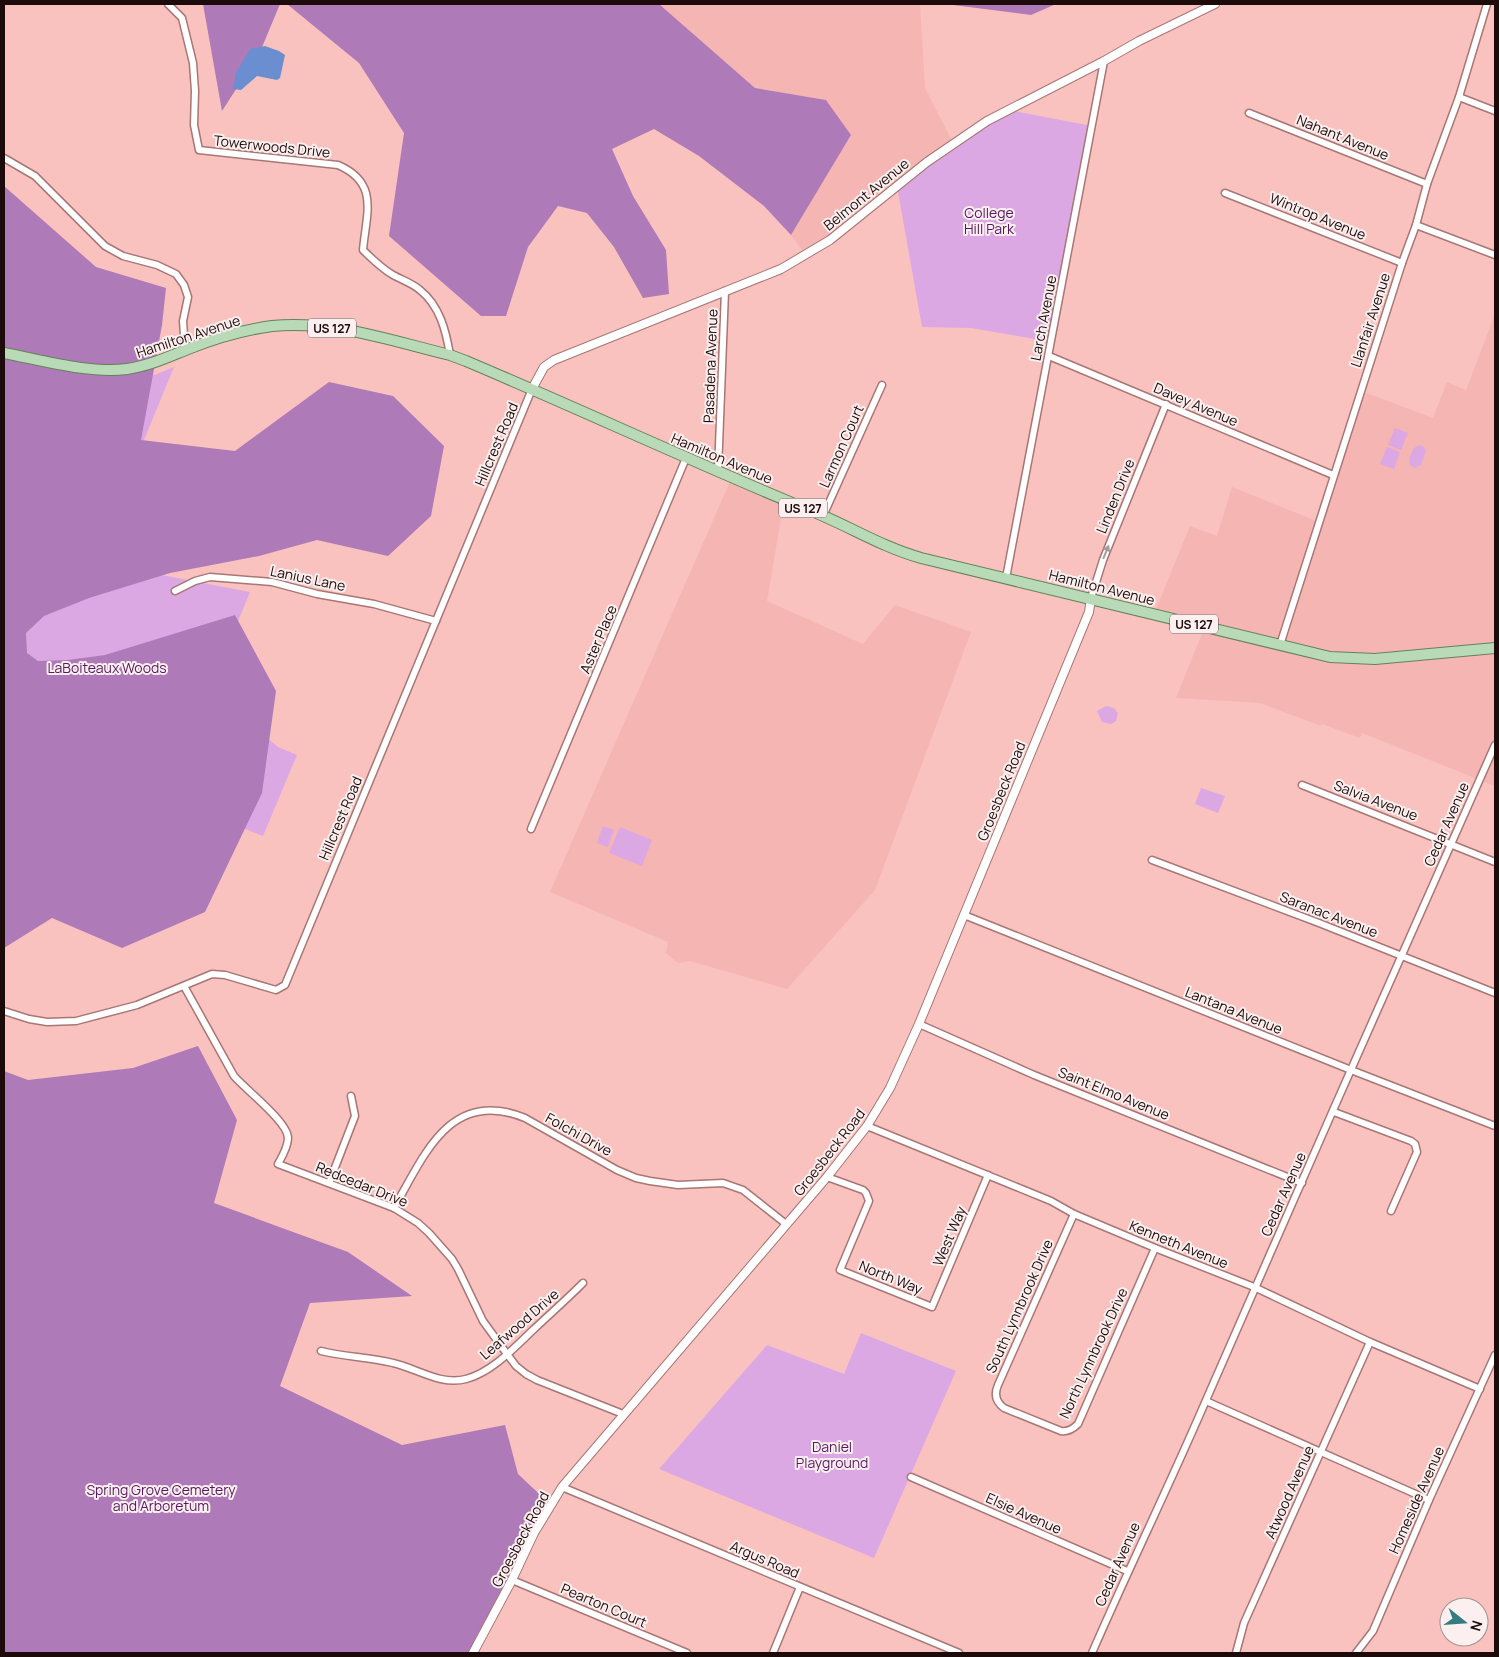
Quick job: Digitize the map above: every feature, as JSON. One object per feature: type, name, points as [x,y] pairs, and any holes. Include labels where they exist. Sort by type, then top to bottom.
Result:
[{"type":"main road","name":"Hamilton Avenue","points":[[4,353],[91,369],[109,370],[144,366],[220,337],[253,329],[297,325],[324,326],[352,331],[450,355],[823,516],[901,552],[1330,657],[1362,659],[1495,648]]},
{"type":"street","name":"Towerwoods Drive","points":[[168,4],[182,18],[194,63],[194,125],[200,150],[338,165],[352,171],[366,189],[368,198],[363,250],[381,267],[420,290],[430,301],[439,314],[446,334],[450,355]]},
{"type":"street","name":"Belmont Avenue","points":[[532,390],[544,367],[554,360],[781,269],[806,255],[851,225],[934,157],[986,121],[1104,62],[1141,40],[1215,4]]},
{"type":"street","name":"Llanfair Avenue","points":[[1280,645],[1402,263],[1416,225],[1427,184],[1488,4]]},
{"type":"street","name":"Larch Avenue","points":[[1006,578],[1104,62]]},
{"type":"street","points":[[1458,97],[1495,111]]},
{"type":"street","name":"Nahant Avenue","points":[[1249,113],[1427,184]]},
{"type":"street","points":[[4,158],[35,176],[104,246],[123,256],[157,265],[176,274],[184,285],[188,297],[182,321],[185,350]]},
{"type":"street","name":"Wintrop Avenue","points":[[1225,193],[1402,263]]},
{"type":"street","points":[[1416,225],[1495,255]]},
{"type":"street","name":"Pasadena Avenue","points":[[718,471],[725,291]]},
{"type":"street","name":"Davey Avenue","points":[[1049,356],[1334,475]]},
{"type":"street","name":"Larmon Court","points":[[823,516],[882,385]]},
{"type":"street","name":"Hillcrest Road","points":[[4,1011],[29,1019],[47,1022],[76,1022],[137,1005],[212,974],[225,975],[276,990],[285,985],[532,390]]},
{"type":"street","name":"Linden Drive","points":[[1091,598],[1103,560],[1166,404]]},
{"type":"street","name":"Aster Place","points":[[531,828],[686,458]]},
{"type":"street","name":"Lanius Lane","points":[[175,592],[195,581],[210,577],[272,582],[316,594],[374,604],[436,621]]},
{"type":"street","name":"Groesbeck Road","points":[[473,1653],[512,1580],[534,1533],[562,1487],[827,1177],[867,1126],[898,1072],[919,1024],[1088,612],[1091,598]]},
{"type":"street","name":"Cedar Avenue","points":[[1092,1653],[1127,1571],[1206,1401],[1254,1287],[1334,1112],[1495,745]]},
{"type":"street","name":"Salvia Avenue","points":[[1302,785],[1495,862]]},
{"type":"street","name":"Saranac Avenue","points":[[1152,860],[1495,993]]},
{"type":"street","name":"Lantana Avenue","points":[[964,914],[1495,1126]]},
{"type":"street","name":"Redcedar Drive","points":[[184,986],[234,1076],[285,1127],[288,1138],[278,1164],[394,1208],[418,1224],[429,1233],[452,1259],[483,1321],[516,1366],[526,1374],[623,1414]]},
{"type":"street","name":"Saint Elmo Avenue","points":[[919,1024],[1042,1078],[1154,1124],[1215,1146],[1302,1183]]},
{"type":"street","points":[[329,1183],[355,1116],[351,1096]]},
{"type":"street","name":"Folchi Drive","points":[[394,1208],[439,1134],[446,1127],[465,1116],[483,1111],[494,1111],[515,1114],[525,1118],[617,1170],[636,1178],[667,1184],[712,1183],[734,1186],[746,1192],[786,1224]]},
{"type":"street","points":[[1334,1112],[1415,1144],[1417,1152],[1391,1211]]},
{"type":"street","name":"Kenneth Avenue","points":[[867,1126],[1051,1200],[1074,1214],[1254,1287],[1370,1342],[1480,1388]]},
{"type":"street","name":"West Way","points":[[932,1307],[988,1175]]},
{"type":"street","name":"North Way","points":[[827,1177],[863,1190],[869,1201],[840,1270],[932,1307]]},
{"type":"street","name":"South Lynnbrook Drive","points":[[1031,1420],[1001,1406],[996,1396],[996,1390],[1074,1214]]},
{"type":"street","name":"North Lynnbrook Drive","points":[[1031,1420],[1064,1431],[1078,1424],[1155,1248]]},
{"type":"street","name":"Leafwood Drive","points":[[321,1351],[394,1363],[439,1378],[465,1380],[476,1376],[507,1354],[583,1283]]},
{"type":"street","name":"Atwood Avenue","points":[[1236,1653],[1244,1622],[1370,1342]]},
{"type":"street","name":"Homeside Avenue","points":[[1356,1653],[1373,1631],[1429,1500],[1495,1355]]},
{"type":"street","points":[[1206,1401],[1429,1500]]},
{"type":"street","name":"Elsie Avenue","points":[[911,1477],[1127,1571]]},
{"type":"street","name":"Argus Road","points":[[562,1487],[959,1653]]},
{"type":"street","name":"Pearton Court","points":[[512,1580],[686,1653]]},
{"type":"street","points":[[773,1653],[800,1587]]},
{"type":"shaded area","points":[[659,4],[920,4],[925,88],[953,143],[806,255],[791,235],[851,135],[826,100],[755,88]]},
{"type":"shaded area","points":[[1494,317],[1495,786],[1362,733],[1360,738],[1322,724],[1321,726],[1260,703],[1176,698],[1205,626],[1154,614],[1190,526],[1217,536],[1232,487],[1319,522],[1361,391],[1433,418],[1447,382],[1466,390]]},
{"type":"shaded area","points":[[732,477],[784,500],[767,601],[863,644],[895,605],[971,632],[875,890],[787,989],[690,961],[678,963],[666,953],[668,942],[550,892]]},
{"type":"green space","points":[[203,4],[280,4],[260,52],[222,111]]},
{"type":"green space","points":[[287,4],[659,4],[755,88],[826,100],[851,135],[791,235],[764,206],[699,156],[654,129],[612,149],[633,196],[666,250],[669,294],[643,298],[614,247],[587,213],[558,206],[528,247],[506,316],[481,316],[389,236],[404,133],[359,63]]},
{"type":"green space","points":[[945,4],[1056,4],[1031,15]]},
{"type":"green space","name":"College Hill Park","points":[[1008,110],[1092,126],[1052,342],[971,328],[922,327],[897,186]]},
{"type":"green space","points":[[4,186],[96,267],[166,288],[162,325],[141,440],[235,451],[329,382],[393,396],[444,446],[431,516],[388,556],[317,540],[259,556],[170,573],[89,598],[44,616],[26,633],[27,653],[38,661],[68,660],[105,655],[235,615],[276,691],[262,793],[205,912],[122,948],[52,918],[4,948]]},
{"type":"green space","name":"LaBoiteaux Woods","points":[[174,367],[94,562],[250,592],[210,690],[278,747],[297,755],[263,836],[21,740],[4,512],[139,379]]},
{"type":"green space","points":[[1395,428],[1408,433],[1401,450],[1388,445]]},
{"type":"green space","points":[[1419,445],[1424,447],[1426,451],[1421,465],[1415,468],[1410,465],[1411,454]]},
{"type":"green space","points":[[1387,447],[1400,452],[1394,469],[1380,464]]},
{"type":"green space","points":[[1106,706],[1114,708],[1118,713],[1116,721],[1111,724],[1102,722],[1097,711]]},
{"type":"green space","points":[[1201,788],[1225,796],[1218,813],[1195,804]]},
{"type":"green space","points":[[603,826],[614,830],[608,847],[597,843]]},
{"type":"green space","points":[[620,827],[652,840],[642,866],[609,853]]},
{"type":"green space","name":"Spring Grove Cemetery and Arboretum","points":[[198,1046],[237,1120],[214,1203],[348,1252],[412,1296],[310,1303],[280,1386],[402,1445],[505,1425],[518,1474],[551,1505],[473,1653],[4,1653],[4,1071],[28,1080],[133,1068]]},
{"type":"green space","name":"Daniel Playground","points":[[861,1333],[956,1371],[874,1558],[659,1469],[767,1345],[844,1374]]},
{"type":"water","points":[[265,46],[285,55],[280,78],[277,80],[257,76],[241,90],[233,89],[236,73],[250,49]]}]
